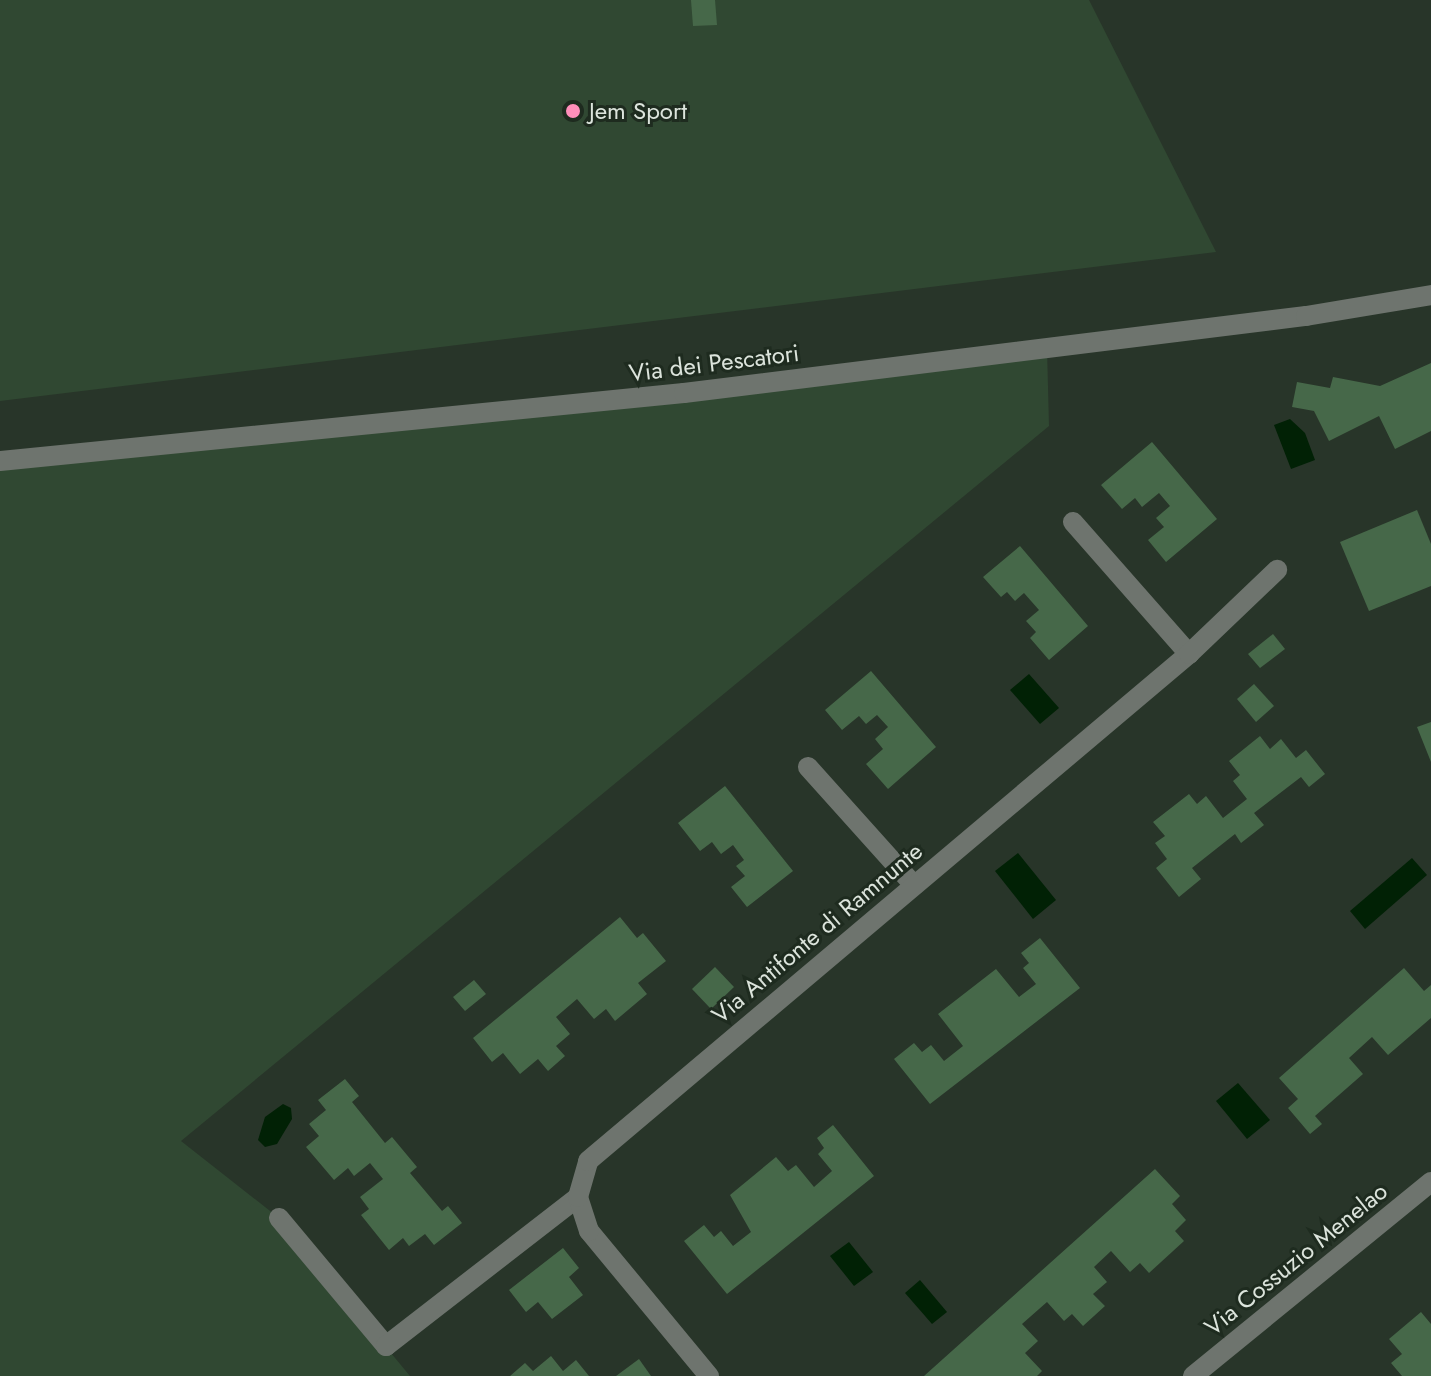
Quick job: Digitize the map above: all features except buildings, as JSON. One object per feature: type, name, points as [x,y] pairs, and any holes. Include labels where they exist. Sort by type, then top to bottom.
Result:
[{"type":"street","name":"Via dei Pescatori","points":[[0,461],[684,393],[1306,316],[1431,295]]},
{"type":"street","points":[[1073,522],[1189,654]]},
{"type":"street","name":"Via Antifonte di Ramnunte","points":[[578,1197],[580,1175],[594,1155],[1189,654],[1277,570]]},
{"type":"street","points":[[808,767],[914,885]]},
{"type":"street","name":"Via Cossuzio Menelao","points":[[1193,1376],[1431,1182]]},
{"type":"street","points":[[279,1218],[386,1346],[578,1197],[600,1249],[709,1376]]},
{"type":"shaded area","name":"Jem Sport","points":[[0,0],[1089,0],[1216,252],[0,401]]},
{"type":"shaded area","points":[[1047,348],[1049,426],[181,1141],[279,1218],[410,1376],[0,1376],[0,461]]},
{"type":"shaded area","points":[[1290,419],[1305,433],[1315,460],[1291,469],[1274,425]]},
{"type":"shaded area","points":[[1029,674],[1059,708],[1040,724],[1010,690]]},
{"type":"shaded area","points":[[1018,853],[1056,900],[1033,919],[995,871]]},
{"type":"shaded area","points":[[1412,858],[1427,875],[1365,929],[1350,911]]},
{"type":"shaded area","points":[[1238,1083],[1270,1120],[1247,1139],[1216,1101]]},
{"type":"shaded area","points":[[283,1104],[291,1108],[292,1119],[277,1144],[265,1147],[258,1140],[265,1117]]},
{"type":"shaded area","points":[[849,1242],[873,1272],[854,1286],[830,1256]]},
{"type":"shaded area","points":[[920,1280],[947,1312],[932,1324],[905,1293]]},
{"type":"place","name":"Jem Sport","points":[[573,111]]}]
